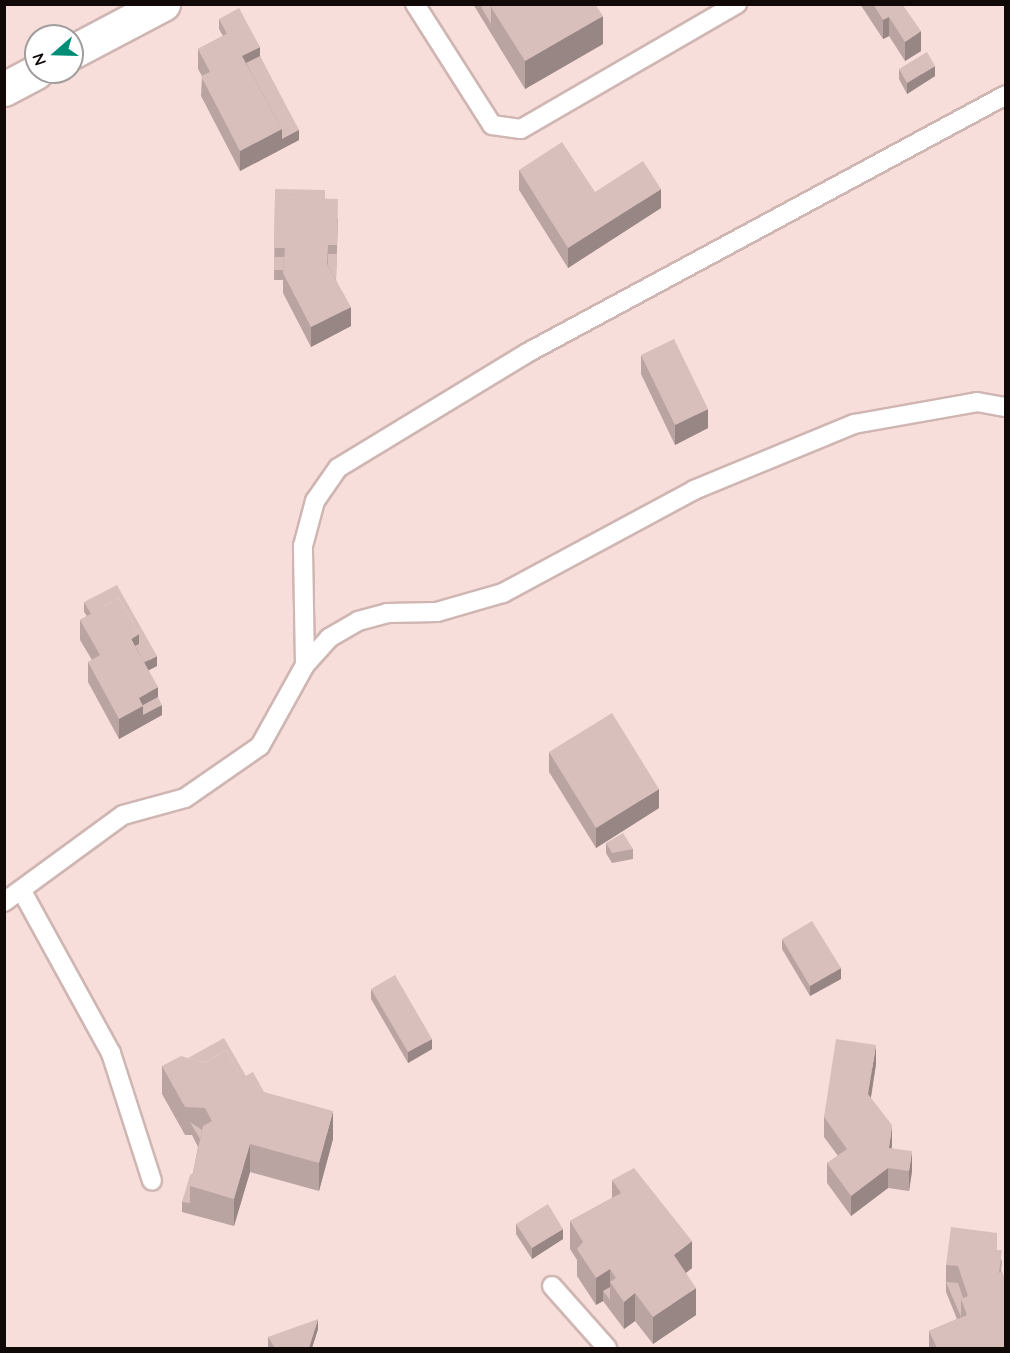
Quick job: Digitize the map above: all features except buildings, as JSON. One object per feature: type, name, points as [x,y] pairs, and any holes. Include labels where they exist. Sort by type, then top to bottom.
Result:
[{"type":"street","points":[[84,46],[163,4]]},
{"type":"street","points":[[4,89],[24,78]]},
{"type":"lane","points":[[415,4],[492,125],[521,129],[736,4]]},
{"type":"lane","points":[[305,665],[303,546],[315,501],[338,468],[527,353],[1005,95]]},
{"type":"lane","points":[[4,902],[23,893],[123,815],[185,798],[260,746],[305,665],[329,638],[358,621],[387,614],[437,612],[503,593],[694,490],[854,424],[977,402],[1005,407]]},
{"type":"lane","points":[[23,893],[111,1053],[152,1181]]},
{"type":"lane","points":[[552,1286],[607,1348]]}]
